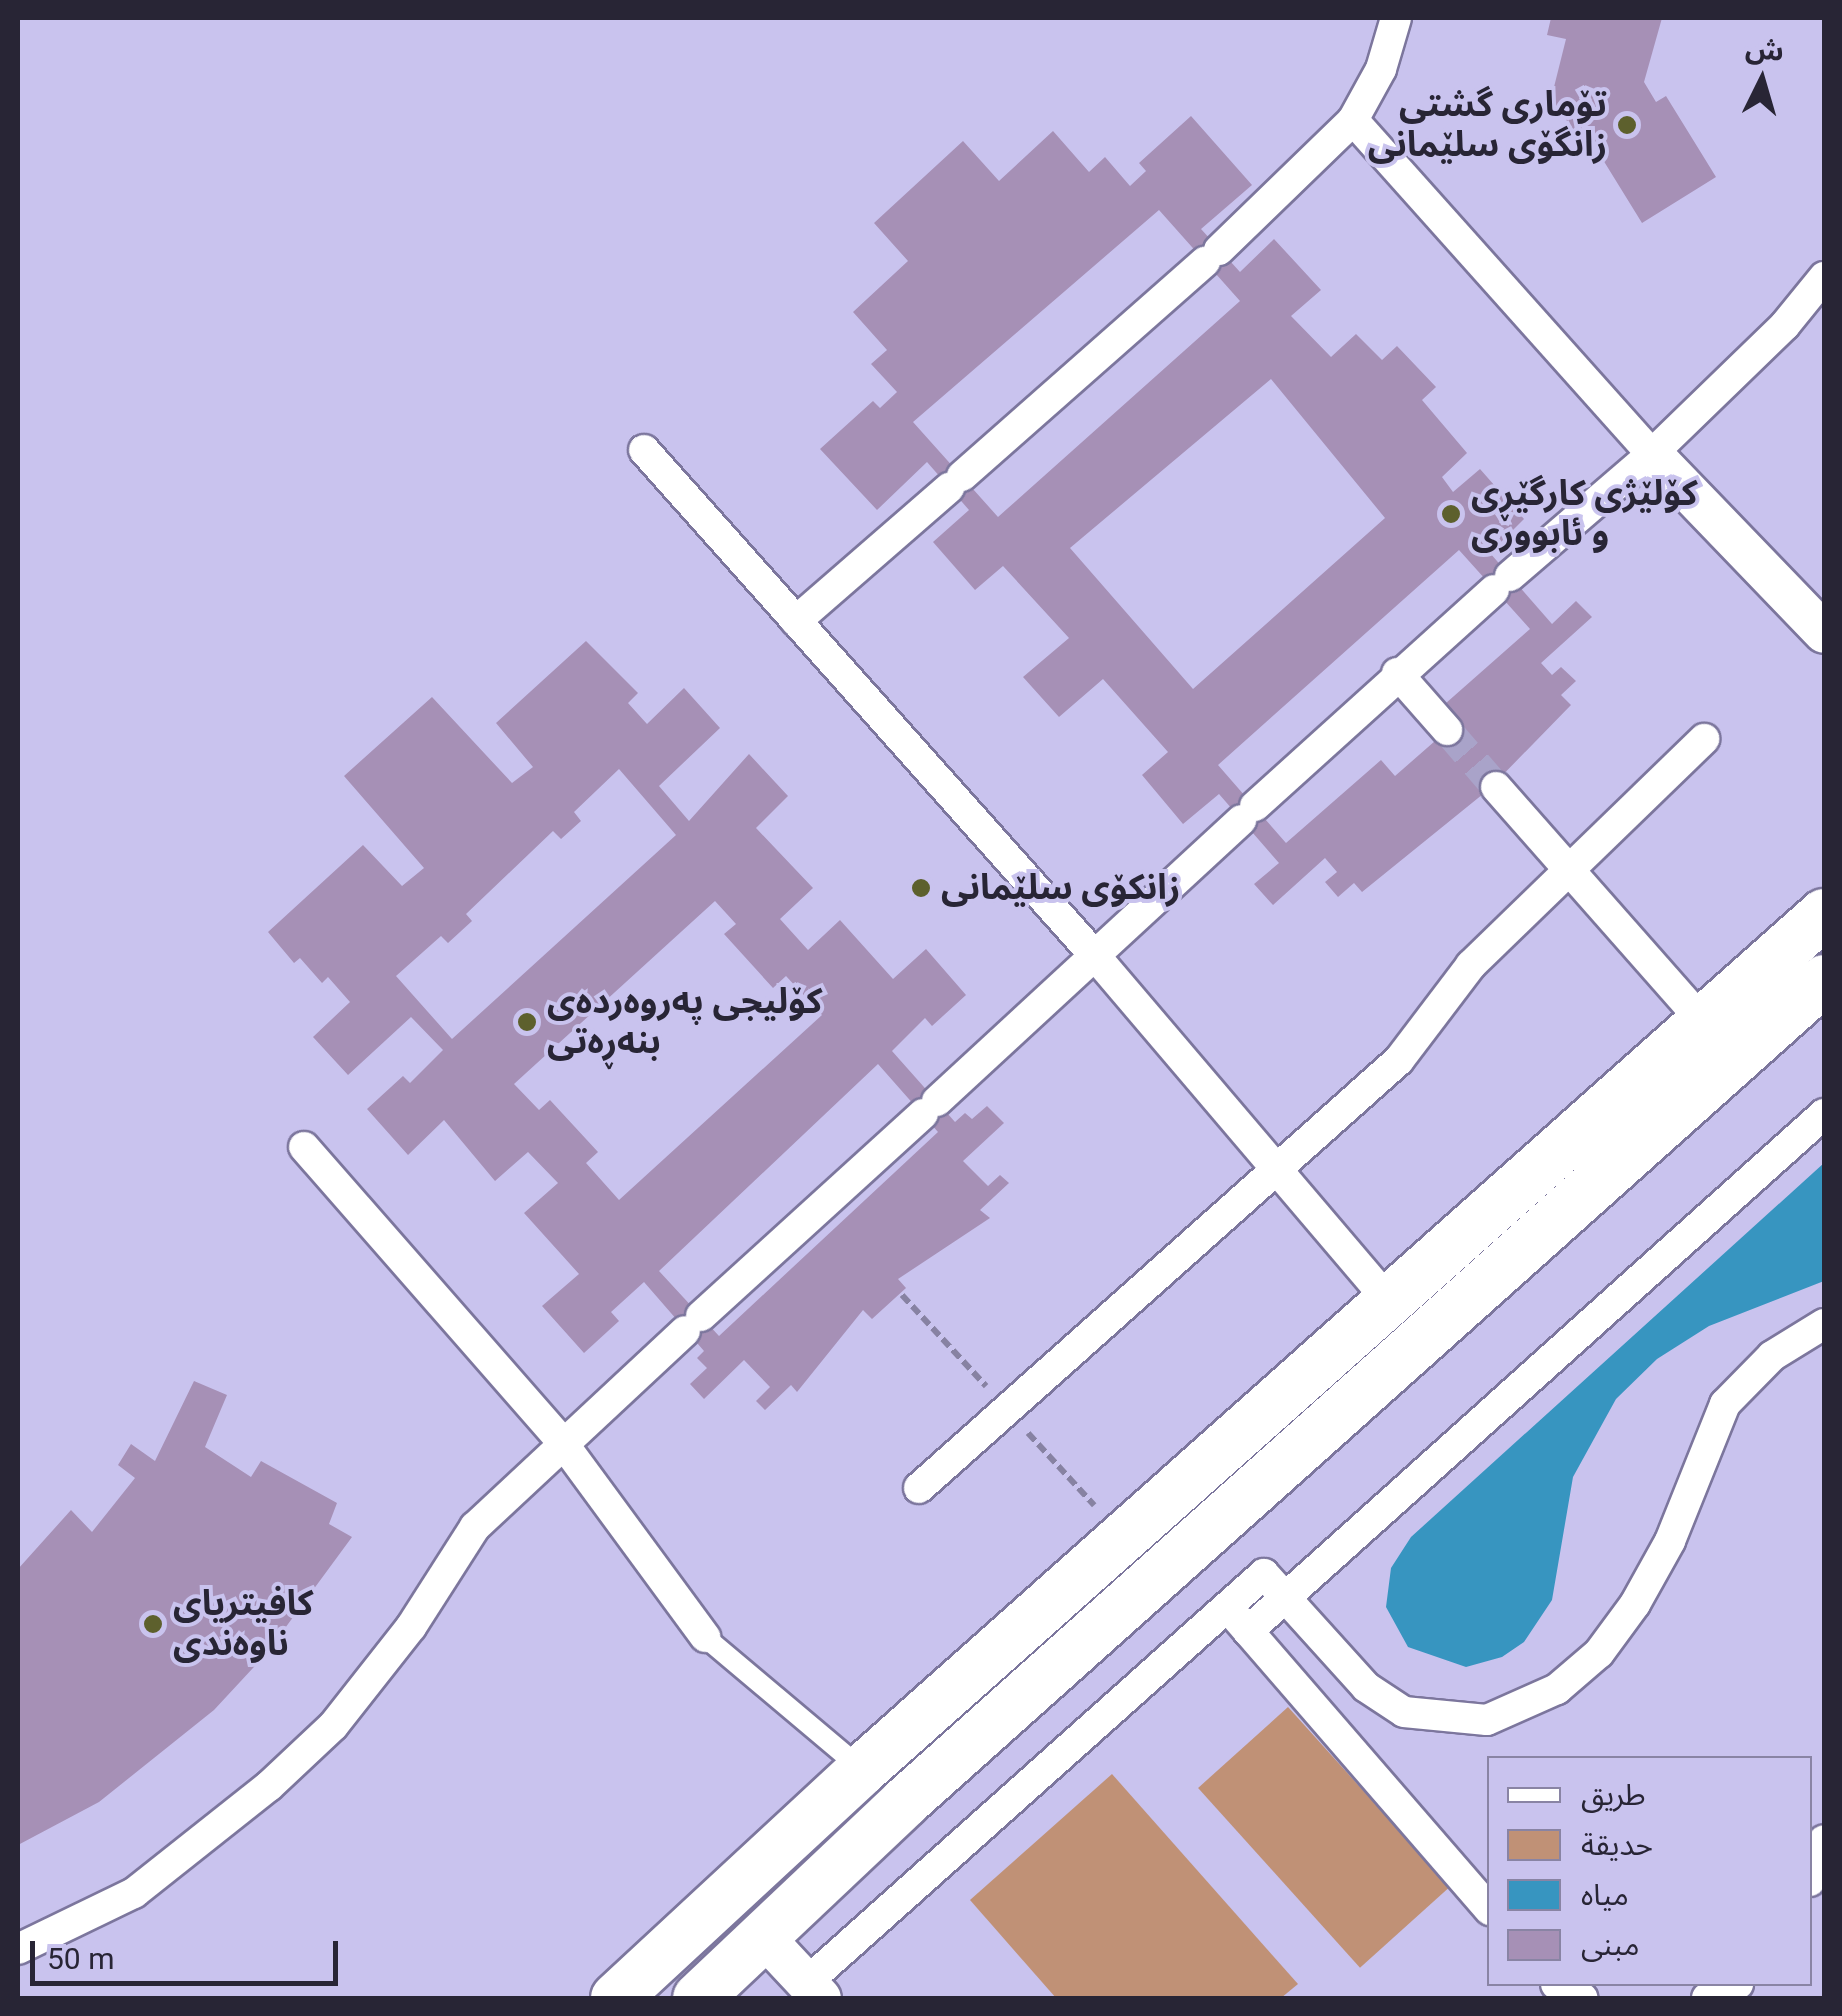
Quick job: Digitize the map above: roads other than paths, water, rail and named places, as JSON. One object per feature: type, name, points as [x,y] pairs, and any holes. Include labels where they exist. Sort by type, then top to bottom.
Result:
[{"type":"street","points":[[796,621],[1212,256],[1354,120],[1381,69],[1396,18]]},
{"type":"street","points":[[1354,120],[1652,454],[1824,633]]},
{"type":"street","points":[[18,1949],[134,1894],[320,1738],[411,1627],[475,1527],[562,1442],[1096,956],[1396,673],[1652,454],[1785,325],[1824,277]]},
{"type":"street","points":[[644,450],[1096,956],[1390,1303]]},
{"type":"street","points":[[1396,673],[1446,730]]},
{"type":"street","points":[[919,1488],[1399,1060],[1472,965],[1704,739]]},
{"type":"street","points":[[1496,787],[1702,1021]]},
{"type":"street","points":[[698,1998],[762,1935],[883,1786],[1390,1303],[1824,914]]},
{"type":"street","points":[[616,1998],[883,1786],[1824,980]]},
{"type":"street","points":[[1248,1631],[1824,1114]]},
{"type":"street","points":[[304,1147],[562,1442],[705,1637]]},
{"type":"street","points":[[762,1935],[813,1991],[1264,1574],[1349,1670],[1392,1707],[1471,1722],[1528,1706],[1589,1662],[1636,1604],[1670,1541],[1725,1404],[1772,1356],[1824,1324]]},
{"type":"street","points":[[1227,1607],[1487,1907]]},
{"type":"street","points":[[1812,1875],[1824,1840]]},
{"type":"street","points":[[1560,1986],[1582,1998]]},
{"type":"street","points":[[1707,1998],[1734,1986]]},
{"type":"lane","points":[[705,1637],[883,1786]]},
{"type":"water","points":[[1824,1163],[1824,1281],[1709,1326],[1657,1359],[1616,1399],[1573,1477],[1552,1600],[1524,1642],[1502,1657],[1466,1667],[1408,1647],[1386,1607],[1391,1568],[1411,1537]]},
{"type":"tunnel","points":[[1447,730],[1496,787]]},
{"type":"place","name":"تۆماری گشتی زانگۆی سلێمانی","points":[[1627,125]]},
{"type":"place","name":"كۆلێژی كارگێڕی و ئابووری","points":[[1451,514]]},
{"type":"place","name":"زانکۆی سلێمانی","points":[[921,888]]},
{"type":"place","name":"کۆلیجی پەروەردەی بنەڕەتی","points":[[527,1022]]},
{"type":"place","name":"کافیتریای ناوەندی","points":[[153,1624]]}]
